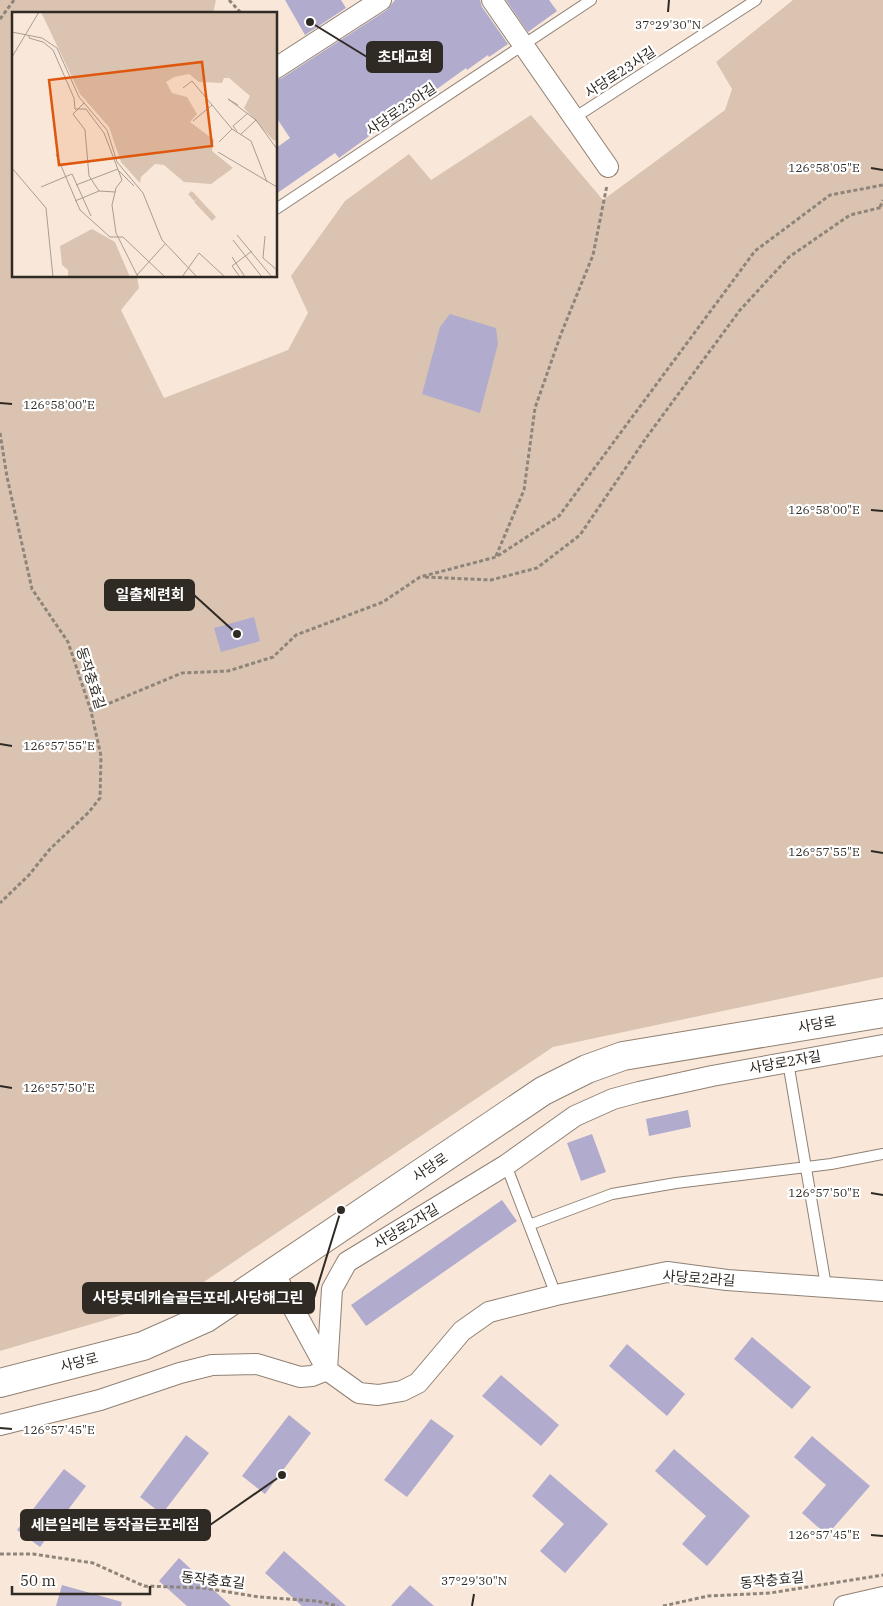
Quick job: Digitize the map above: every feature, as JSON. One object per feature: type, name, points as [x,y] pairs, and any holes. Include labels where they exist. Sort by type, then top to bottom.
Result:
[{"type":"main road","name":"사당로","points":[[0,1383],[143,1346],[206,1318],[543,1091],[587,1069],[622,1056],[883,1012]]},
{"type":"street","points":[[278,67],[381,0]]},
{"type":"street","points":[[492,0],[608,167]]},
{"type":"street","name":"사당로2자길","points":[[327,1370],[332,1289],[347,1262],[506,1165],[575,1116],[613,1099],[712,1076],[883,1045]]},
{"type":"street","name":"사당로2라길","points":[[327,1370],[359,1393],[378,1395],[402,1390],[418,1383],[462,1330],[489,1312],[556,1295],[667,1272],[727,1280],[883,1291]]},
{"type":"street","points":[[0,1425],[100,1400],[212,1364],[257,1364],[300,1377],[312,1376],[327,1370],[274,1274]]},
{"type":"street","points":[[844,1606],[883,1597]]},
{"type":"lane","name":"사당로23아길","points":[[278,208],[591,0]]},
{"type":"lane","name":"사당로23사길","points":[[574,118],[756,0]]},
{"type":"lane","points":[[788,1062],[826,1286]]},
{"type":"lane","points":[[529,1225],[612,1194],[676,1183],[805,1167],[883,1154]]},
{"type":"lane","points":[[506,1165],[556,1295]]},
{"type":"path","points":[[0,18],[14,0]]},
{"type":"path","points":[[229,0],[240,12]]},
{"type":"path","points":[[496,557],[524,490],[536,408],[561,334],[593,255],[606,193],[608,167]]},
{"type":"path","points":[[91,711],[182,673],[228,671],[273,657],[296,635],[383,602],[420,577],[496,557],[559,516],[755,251],[830,195],[883,185]]},
{"type":"path","points":[[420,577],[491,580],[537,568],[580,534],[646,438],[740,310],[789,257],[850,215],[881,207],[883,200]]},
{"type":"path","name":"동작충효길","points":[[0,433],[32,589],[68,642],[91,711],[101,756],[100,798],[90,812],[50,849],[29,875],[0,903]]},
{"type":"path","name":"동작충효길","points":[[0,1554],[33,1554],[93,1563],[144,1586],[204,1588],[259,1597],[317,1600],[338,1606]]},
{"type":"path","name":"동작충효길","points":[[663,1606],[708,1596],[770,1593],[883,1575]]},
{"type":"shaded area","points":[[0,0],[216,0],[213,12],[12,12],[12,278],[137,278],[139,288],[121,310],[164,398],[288,350],[308,313],[291,276],[345,201],[409,154],[431,180],[531,115],[603,200],[725,110],[732,89],[716,62],[793,0],[883,0],[883,977],[553,1047],[180,1298],[0,1351]]},
{"type":"building","points":[[285,0],[341,0],[346,8],[305,35]]},
{"type":"building","points":[[395,0],[480,0],[482,7],[508,44],[467,70],[466,68],[392,124],[390,121],[339,158],[335,153],[278,193],[278,147],[290,138],[278,120],[278,79],[387,10]]},
{"type":"building","points":[[506,0],[549,0],[557,11],[528,32]]},
{"type":"building","points":[[450,314],[496,328],[498,344],[480,413],[422,394],[440,327]]},
{"type":"building","points":[[254,617],[260,641],[221,652],[214,628]]},
{"type":"building","points":[[688,1110],[691,1127],[649,1136],[646,1119]]},
{"type":"building","points":[[592,1134],[606,1172],[581,1181],[567,1143]]},
{"type":"building","points":[[502,1200],[517,1221],[366,1326],[351,1305]]},
{"type":"building","points":[[752,1337],[811,1387],[792,1409],[734,1359]]},
{"type":"building","points":[[627,1344],[685,1394],[667,1416],[609,1366]]},
{"type":"building","points":[[501,1375],[559,1425],[541,1446],[482,1396]]},
{"type":"building","points":[[289,1415],[311,1433],[265,1494],[242,1476]]},
{"type":"building","points":[[431,1419],[454,1436],[407,1497],[384,1480]]},
{"type":"building","points":[[186,1435],[209,1453],[162,1514],[140,1497]]},
{"type":"building","points":[[812,1436],[870,1486],[827,1535],[802,1513],[826,1485],[794,1457]]},
{"type":"building","points":[[674,1449],[750,1516],[707,1566],[682,1544],[706,1516],[655,1471]]},
{"type":"building","points":[[64,1469],[86,1486],[40,1547],[17,1530]]},
{"type":"building","points":[[550,1474],[608,1524],[565,1573],[540,1551],[564,1524],[532,1496]]},
{"type":"building","points":[[284,1551],[346,1606],[302,1606],[265,1573]]},
{"type":"building","points":[[179,1558],[231,1606],[187,1606],[159,1581]]},
{"type":"building","points":[[62,1585],[122,1602],[121,1606],[56,1606]]},
{"type":"building","points":[[410,1585],[434,1606],[391,1606]]},
{"type":"place","name":"초대교회","points":[[310,22]]},
{"type":"place","name":"일출체련회","points":[[237,634]]},
{"type":"place","name":"사당롯데캐슬골든포레.사당해그린","points":[[341,1210]]},
{"type":"place","name":"세븐일레븐 동작골든포레점","points":[[282,1475]]}]
